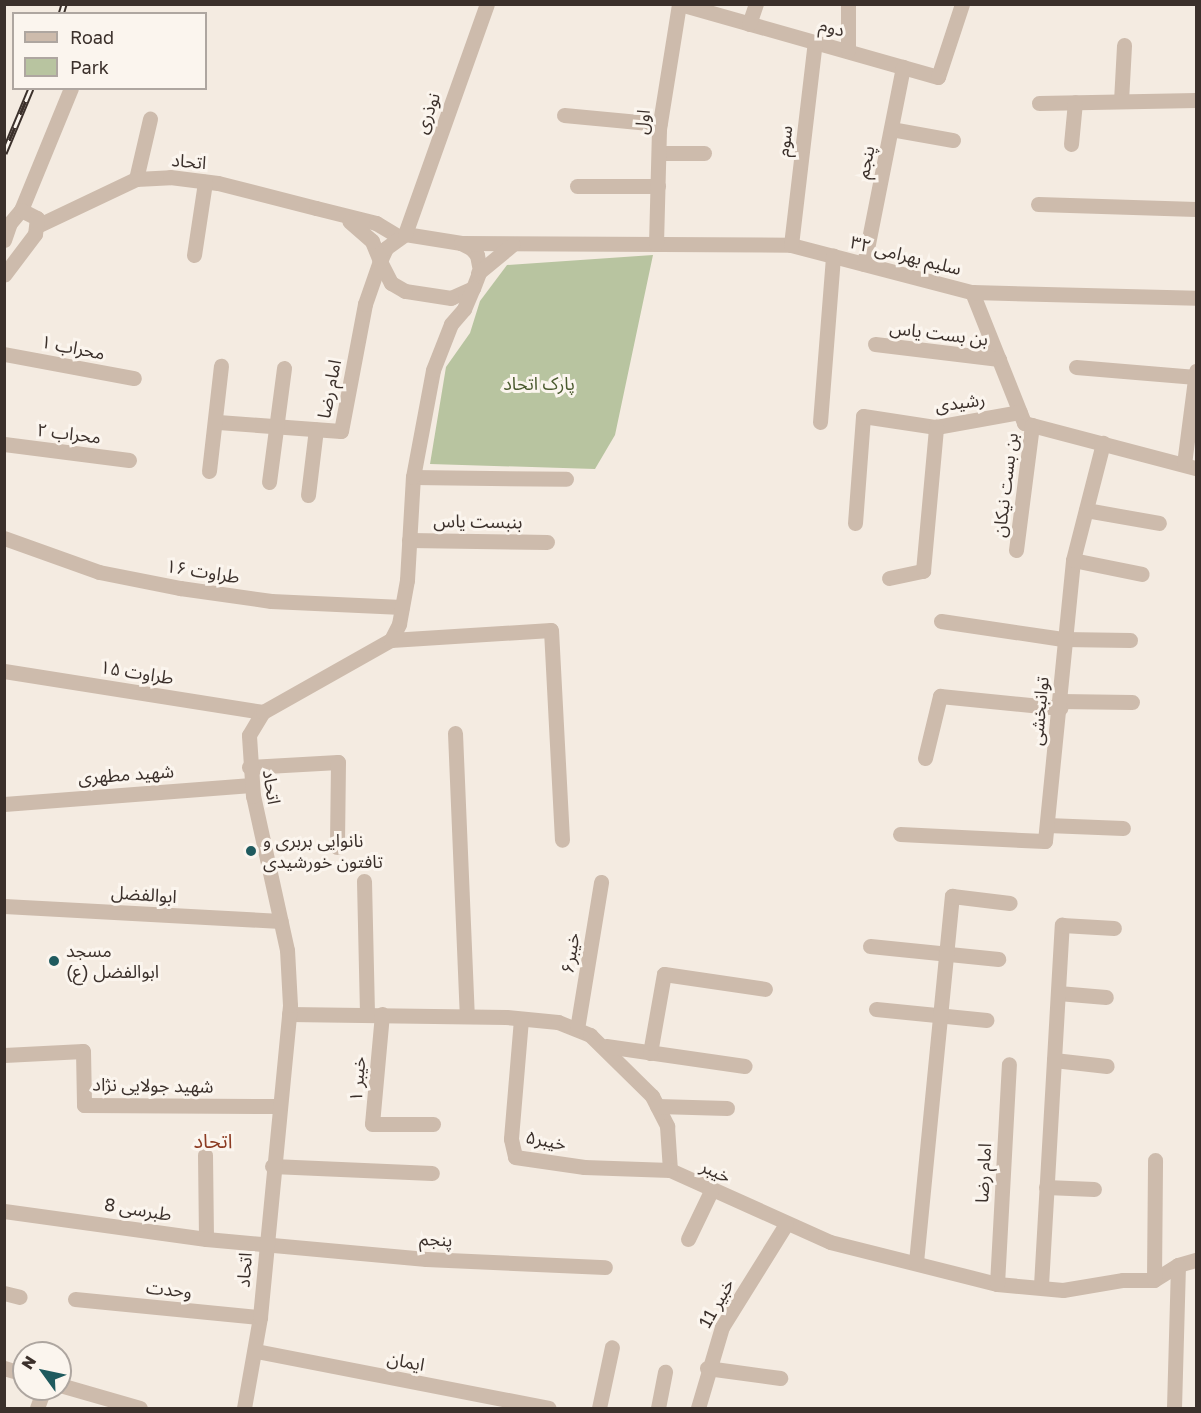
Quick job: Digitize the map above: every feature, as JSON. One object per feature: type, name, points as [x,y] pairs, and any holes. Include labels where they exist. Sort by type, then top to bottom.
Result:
[{"type":"street","name":"نوذری","points":[[402,235],[487,4]]},
{"type":"street","name":"دوم","points":[[679,4],[938,77],[962,4]]},
{"type":"street","name":"اول","points":[[656,244],[660,124],[679,4]]},
{"type":"street","points":[[749,24],[756,4]]},
{"type":"street","points":[[848,4],[848,51]]},
{"type":"street","name":"سوم","points":[[790,245],[815,42]]},
{"type":"street","points":[[1121,101],[1124,45]]},
{"type":"street","name":"پنجم","points":[[864,264],[903,67]]},
{"type":"street","points":[[4,240],[10,223],[21,210],[70,90]]},
{"type":"street","points":[[1039,103],[1197,100]]},
{"type":"street","points":[[1071,144],[1075,102]]},
{"type":"street","points":[[564,115],[660,124]]},
{"type":"street","points":[[136,180],[150,119]]},
{"type":"street","points":[[891,129],[953,140]]},
{"type":"street","points":[[658,153],[704,153]]},
{"type":"street","name":"اتحاد","points":[[39,225],[136,180],[170,177],[205,182],[376,223],[402,235]]},
{"type":"street","points":[[194,255],[205,182]]},
{"type":"street","points":[[577,186],[658,186]]},
{"type":"street","points":[[1038,204],[1197,209]]},
{"type":"street","points":[[4,275],[39,225],[33,214],[21,210]]},
{"type":"street","name":"اتحاد","points":[[342,216],[367,235],[380,261]]},
{"type":"street","points":[[392,640],[402,608],[413,477],[433,370],[451,324],[464,309],[478,273],[477,255],[461,243],[402,235],[386,248],[380,261],[385,274],[397,286],[451,298],[472,288]]},
{"type":"street","name":"سلیم بهرامی ۳۲","points":[[461,243],[790,245],[972,292],[1024,423],[1032,425]]},
{"type":"street","points":[[478,273],[513,244]]},
{"type":"street","points":[[820,422],[833,256]]},
{"type":"street","name":"امام رضا","points":[[218,422],[341,431],[365,304],[380,261]]},
{"type":"street","points":[[365,304],[375,294],[397,286]]},
{"type":"street","points":[[972,292],[1197,298]]},
{"type":"street","points":[[451,298],[451,324]]},
{"type":"street","name":"بن بست یاس","points":[[875,345],[999,359]]},
{"type":"street","name":"محراب ۱","points":[[4,354],[134,378]]},
{"type":"street","points":[[209,471],[218,422],[222,366]]},
{"type":"street","points":[[269,482],[284,368]]},
{"type":"street","points":[[1076,368],[1196,377]]},
{"type":"street","points":[[1032,425],[1190,466],[1197,371]]},
{"type":"street","name":"رشیدی","points":[[855,523],[863,416],[936,427],[1020,412]]},
{"type":"street","name":"بن بست نیکان","points":[[1016,550],[1032,425]]},
{"type":"street","points":[[889,578],[923,572],[936,427]]},
{"type":"street","points":[[308,495],[316,429]]},
{"type":"street","name":"توانبخشی","points":[[1047,825],[1073,560],[1103,443]]},
{"type":"street","name":"محراب ۲","points":[[4,444],[129,460]]},
{"type":"street","points":[[413,477],[566,479]]},
{"type":"street","points":[[1086,510],[1159,523]]},
{"type":"street","name":"طراوت ۱۶","points":[[4,538],[99,572],[180,588],[272,601],[402,608]]},
{"type":"street","name":"بنبست یاس","points":[[409,540],[547,542]]},
{"type":"street","points":[[1073,560],[1142,574]]},
{"type":"street","points":[[941,621],[1064,639],[1130,640]]},
{"type":"street","points":[[263,712],[392,640],[551,630],[562,840]]},
{"type":"street","name":"طراوت ۱۵","points":[[4,671],[263,712]]},
{"type":"street","points":[[925,758],[939,696],[1060,704],[1132,702]]},
{"type":"street","name":"اتحاد","points":[[244,1408],[256,1351],[260,1317],[272,1166],[289,1014],[287,950],[249,767],[249,735],[263,712]]},
{"type":"street","points":[[455,733],[467,1016]]},
{"type":"street","points":[[249,767],[338,762],[337,847]]},
{"type":"street","name":"شهید مطهری","points":[[4,804],[251,785]]},
{"type":"street","points":[[900,834],[1045,841],[1047,825],[1123,828]]},
{"type":"street","points":[[363,881],[375,1014]]},
{"type":"street","name":"خیبر۶","points":[[577,1029],[601,882]]},
{"type":"street","points":[[916,1262],[943,955],[952,896],[1010,903]]},
{"type":"street","name":"ابوالفضل","points":[[4,906],[281,921]]},
{"type":"street","points":[[1041,1285],[1062,925],[1114,928]]},
{"type":"street","points":[[870,946],[998,959]]},
{"type":"street","points":[[650,1053],[664,974],[765,989]]},
{"type":"street","points":[[1058,993],[1106,997]]},
{"type":"street","points":[[876,1009],[986,1020]]},
{"type":"street","points":[[289,1014],[521,1018],[558,1022],[577,1029],[606,1046],[657,1106],[667,1126],[670,1170]]},
{"type":"street","name":"خیبر ۱","points":[[375,1014],[372,1124],[433,1124]]},
{"type":"street","name":"خیبر۵","points":[[521,1018],[511,1139],[515,1157],[584,1167],[670,1170]]},
{"type":"street","points":[[606,1046],[745,1066]]},
{"type":"street","name":"شهید جولایی نژاد","points":[[4,1055],[83,1051],[84,1105],[280,1106]]},
{"type":"street","points":[[1054,1060],[1107,1066]]},
{"type":"street","name":"امام رضا","points":[[997,1284],[1008,1064]]},
{"type":"street","points":[[657,1106],[727,1108]]},
{"type":"street","points":[[205,1155],[206,1239]]},
{"type":"street","points":[[1154,1280],[1155,1160]]},
{"type":"street","points":[[272,1166],[432,1173]]},
{"type":"street","name":"خیبر","points":[[670,1170],[711,1191],[830,1242],[997,1284],[1041,1285],[1063,1290],[1123,1280],[1154,1280]]},
{"type":"street","points":[[1046,1187],[1094,1189]]},
{"type":"street","points":[[688,1239],[711,1191]]},
{"type":"street","name":"طبرسی 8","points":[[4,1211],[206,1239],[265,1244]]},
{"type":"street","name":"خبیر 11","points":[[698,1408],[707,1368],[722,1327],[786,1224]]},
{"type":"street","name":"پنجم","points":[[265,1244],[426,1258],[605,1267]]},
{"type":"street","points":[[1154,1280],[1178,1265],[1197,1260]]},
{"type":"street","points":[[1174,1408],[1178,1265]]},
{"type":"street","points":[[4,1293],[20,1297]]},
{"type":"street","name":"وحدت","points":[[75,1299],[260,1317]]},
{"type":"street","points":[[599,1408],[612,1347]]},
{"type":"street","name":"ایمان","points":[[256,1351],[530,1407],[549,1408]]},
{"type":"street","points":[[707,1368],[780,1378]]},
{"type":"street","points":[[658,1408],[665,1372]]},
{"type":"street","points":[[72,1388],[136,1408]]},
{"type":"green space","name":"پارک اتحاد","points":[[653,255],[615,435],[595,469],[430,464],[446,367],[470,333],[480,301],[507,265]]},
{"type":"railway","points":[[62,12],[64,4]]},
{"type":"railway","points":[[4,153],[30,90]]},
{"type":"place","name":"نانوایی بربری و تافتون خورشیدی","points":[[251,851]]},
{"type":"place","name":"مسجد ابوالفضل (ع)","points":[[54,961]]},
{"type":"district","name":"اتحاد","points":[[213,1140]]}]
